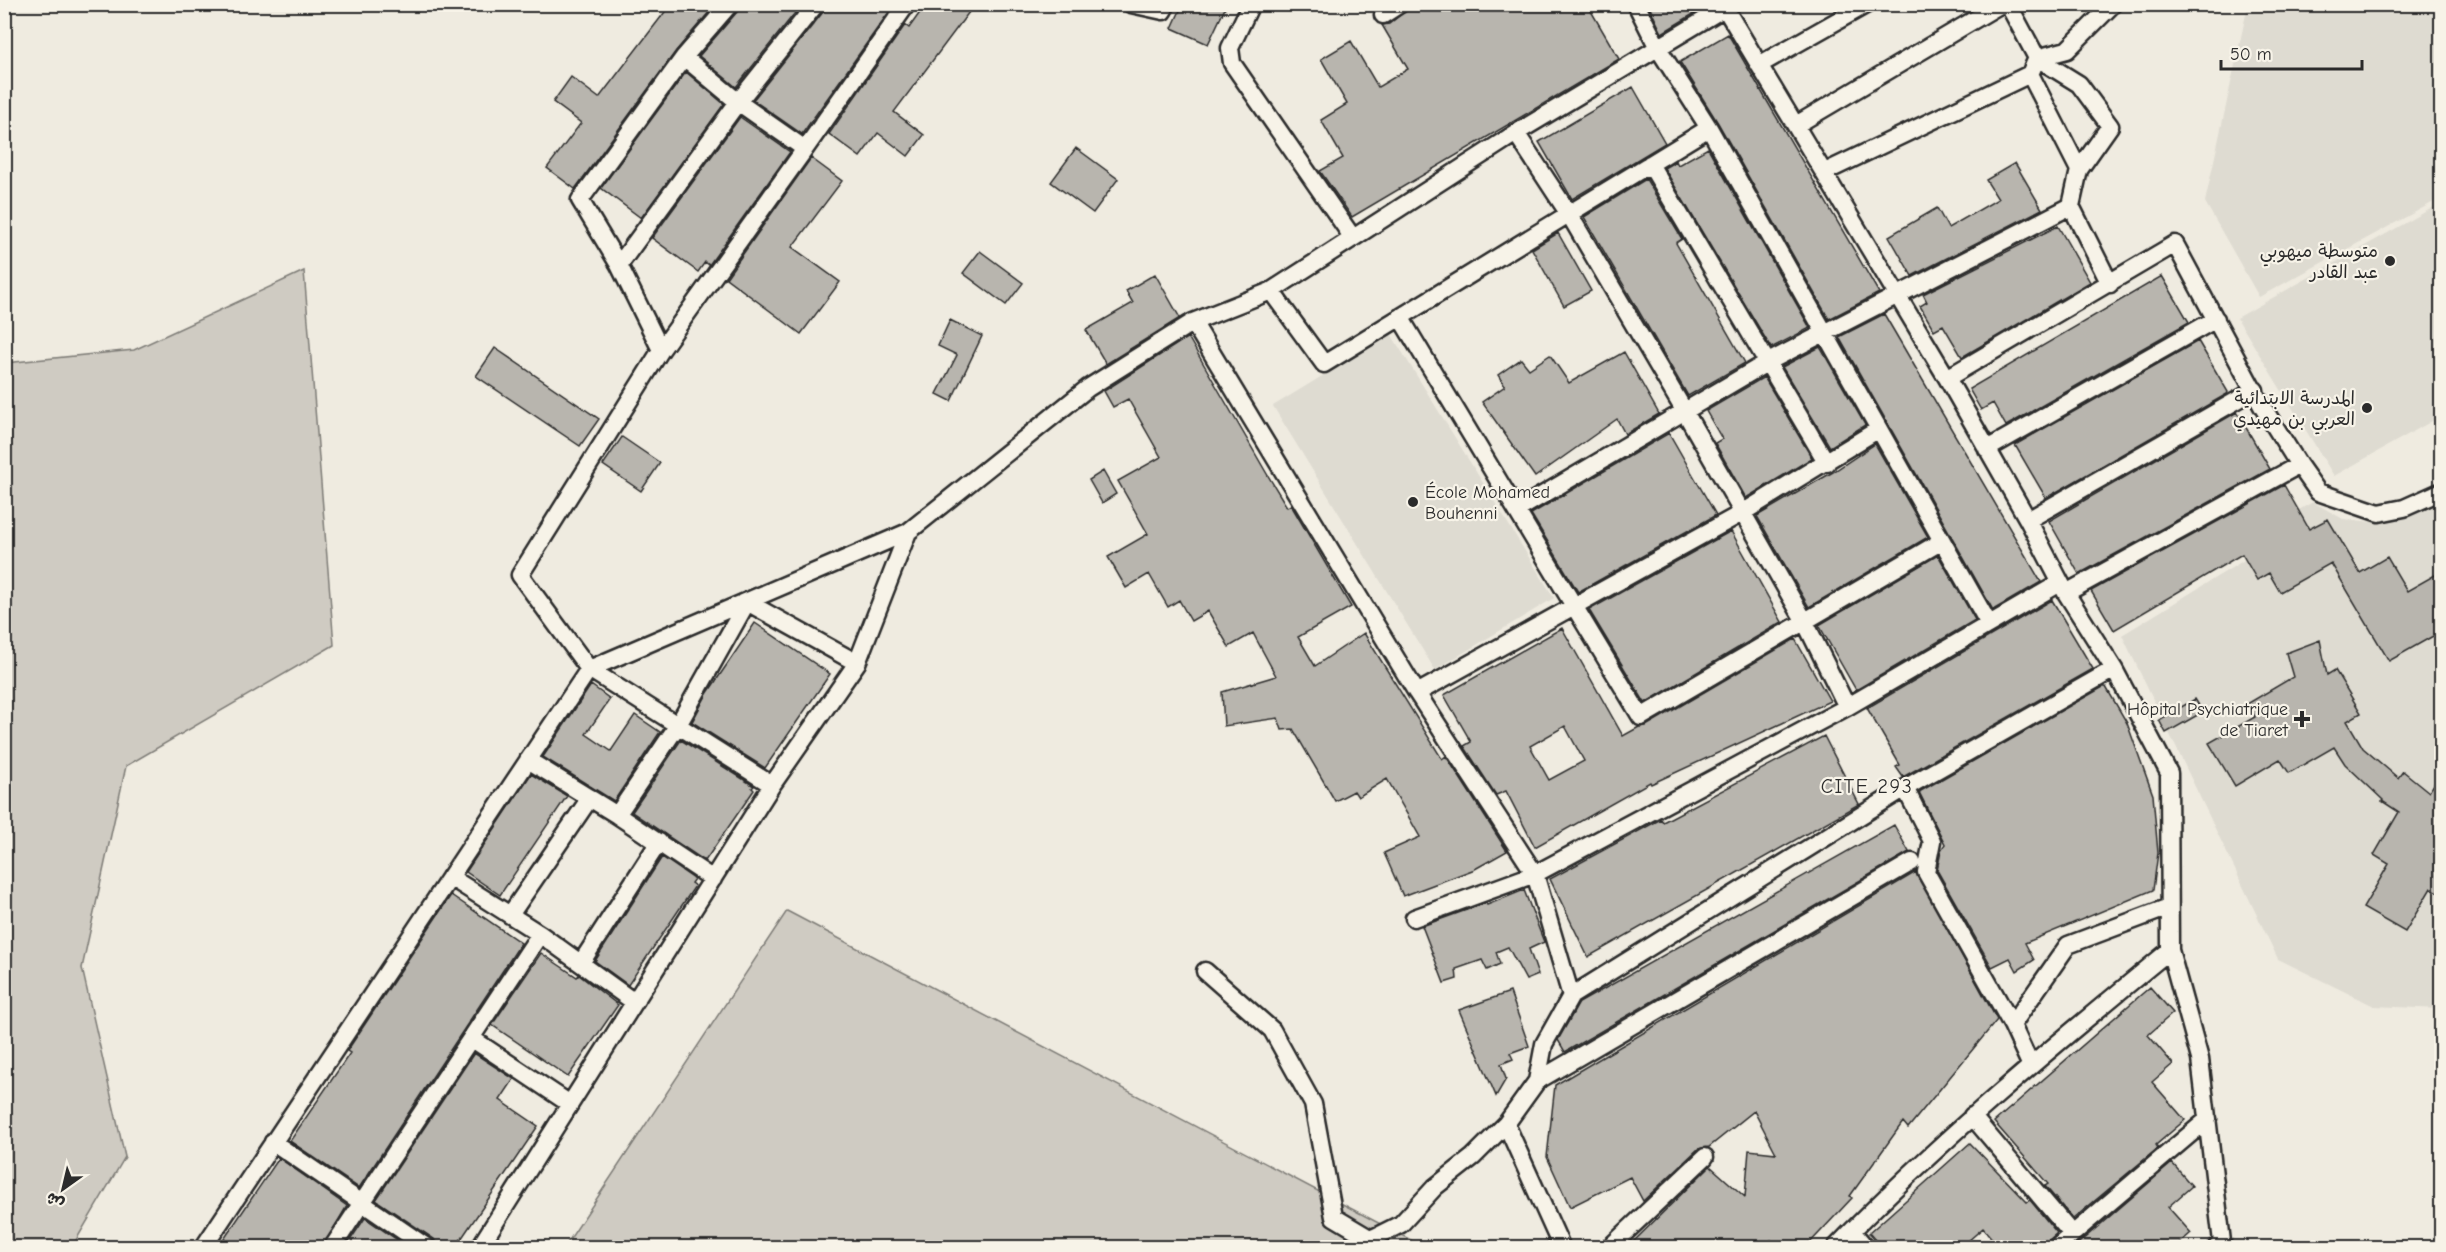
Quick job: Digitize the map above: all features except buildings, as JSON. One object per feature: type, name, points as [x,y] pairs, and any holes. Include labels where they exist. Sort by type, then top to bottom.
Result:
[{"type":"street","points":[[662,350],[619,265],[580,200],[684,57],[730,4]]},
{"type":"street","points":[[619,265],[738,102],[816,4]]},
{"type":"street","points":[[772,785],[589,669],[520,575],[662,350],[907,4]]},
{"type":"street","points":[[1131,4],[1163,11],[1167,4]]},
{"type":"street","points":[[1251,4],[1230,48],[1232,63],[1353,238]]},
{"type":"street","points":[[1383,15],[1400,4]]},
{"type":"street","points":[[1636,4],[1658,48],[1709,128],[1826,332],[1989,624]]},
{"type":"street","points":[[1759,65],[1867,4]]},
{"type":"street","points":[[1796,125],[2001,4]]},
{"type":"street","points":[[2008,4],[2037,58],[2079,84],[2110,126],[2079,170],[2071,206],[2110,284]]},
{"type":"street","points":[[2037,58],[2067,50],[2113,4]]},
{"type":"street","points":[[203,1248],[589,669],[908,532],[1088,388],[1193,322],[1271,291],[1516,133],[1728,6],[1759,65],[1947,378],[2028,520],[2063,588],[2114,669],[2169,772],[2170,950],[2200,1059],[2222,1242],[2216,1248]]},
{"type":"street","points":[[684,57],[738,102],[805,149]]},
{"type":"street","points":[[1825,172],[2030,74],[2037,58]]},
{"type":"street","points":[[2030,74],[2079,170]]},
{"type":"street","points":[[1271,291],[1324,364],[1709,128]]},
{"type":"street","points":[[1516,133],[1569,214],[1685,412],[1804,620],[1847,707]]},
{"type":"street","points":[[1650,164],[1827,463]]},
{"type":"street","points":[[1517,510],[1768,362],[2071,206]]},
{"type":"street","points":[[1947,378],[2175,244],[2255,390],[2299,465],[2319,492],[2379,513],[2404,508],[2442,491]]},
{"type":"street","points":[[1400,317],[1641,717],[1942,541]]},
{"type":"street","points":[[1987,449],[2216,319]]},
{"type":"street","points":[[1193,322],[1416,693],[1535,873],[1571,996]]},
{"type":"street","points":[[2028,520],[2255,390]]},
{"type":"street","points":[[1416,693],[1742,513],[1827,463],[1879,429]]},
{"type":"street","points":[[1414,918],[1535,873],[1847,707],[1989,624],[2299,465]]},
{"type":"street","points":[[479,1248],[772,785],[857,663],[908,532]]},
{"type":"street","points":[[747,602],[857,663]]},
{"type":"street","points":[[617,815],[678,726],[747,602]]},
{"type":"street","points":[[1537,1081],[1544,1044],[1571,996],[1905,789],[2114,669]]},
{"type":"street","points":[[528,760],[617,815],[713,879]]},
{"type":"street","points":[[1905,789],[1932,841],[1926,872],[2012,1025],[2030,1064]]},
{"type":"street","points":[[510,915],[590,798]]},
{"type":"street","points":[[581,963],[658,843]]},
{"type":"street","points":[[1206,971],[1272,1030],[1313,1104],[1334,1217],[1371,1239],[1401,1224],[1435,1187],[1473,1157],[1506,1124],[1537,1081],[1912,862]]},
{"type":"street","points":[[450,877],[540,934],[634,1002]]},
{"type":"street","points":[[2012,1025],[2068,945],[2169,908]]},
{"type":"street","points":[[332,1248],[540,934]]},
{"type":"street","points":[[1835,1248],[1972,1116],[2030,1064],[2170,950]]},
{"type":"street","points":[[471,1038],[570,1104]]},
{"type":"street","points":[[1972,1116],[2072,1233]]},
{"type":"street","points":[[2056,1248],[2208,1119]]},
{"type":"street","points":[[1506,1124],[1562,1248]]},
{"type":"street","points":[[273,1142],[428,1248]]},
{"type":"street","points":[[1609,1248],[1705,1157]]},
{"type":"street","points":[[1852,1231],[1866,1248]]},
{"type":"shaded area","points":[[2248,5],[2442,5],[2441,198],[2259,297],[2205,202]]},
{"type":"shaded area","name":"متوسطة ميهوبي عبد القادر","points":[[2441,203],[2441,416],[2334,476],[2237,318]]},
{"type":"shaded area","points":[[304,271],[334,645],[126,766],[82,968],[125,1157],[72,1247],[5,1247],[5,363],[134,350]]},
{"type":"shaded area","name":"École Mohamed Bouhenni","points":[[1391,334],[1554,598],[1435,670],[1273,406]]},
{"type":"shaded area","name":"Hôpital Psychiatrique de Tiaret","points":[[2441,493],[2441,1009],[2374,1006],[2278,959],[2122,635],[2277,540],[2270,526],[2313,502],[2343,519],[2374,522],[2409,512]]},
{"type":"shaded area","points":[[787,911],[1424,1247],[564,1248]]},
{"type":"place","name":"متوسطة ميهوبي عبد القادر","points":[[2390,261]]},
{"type":"place","name":"المدرسة الابتدائية العربي بن مهيدي","points":[[2367,408]]},
{"type":"place","name":"École Mohamed Bouhenni","points":[[1413,502]]},
{"type":"place","name":"Hôpital Psychiatrique de Tiaret","points":[[2302,719]]},
{"type":"district","name":"CITE 293","points":[[1867,786]]}]
